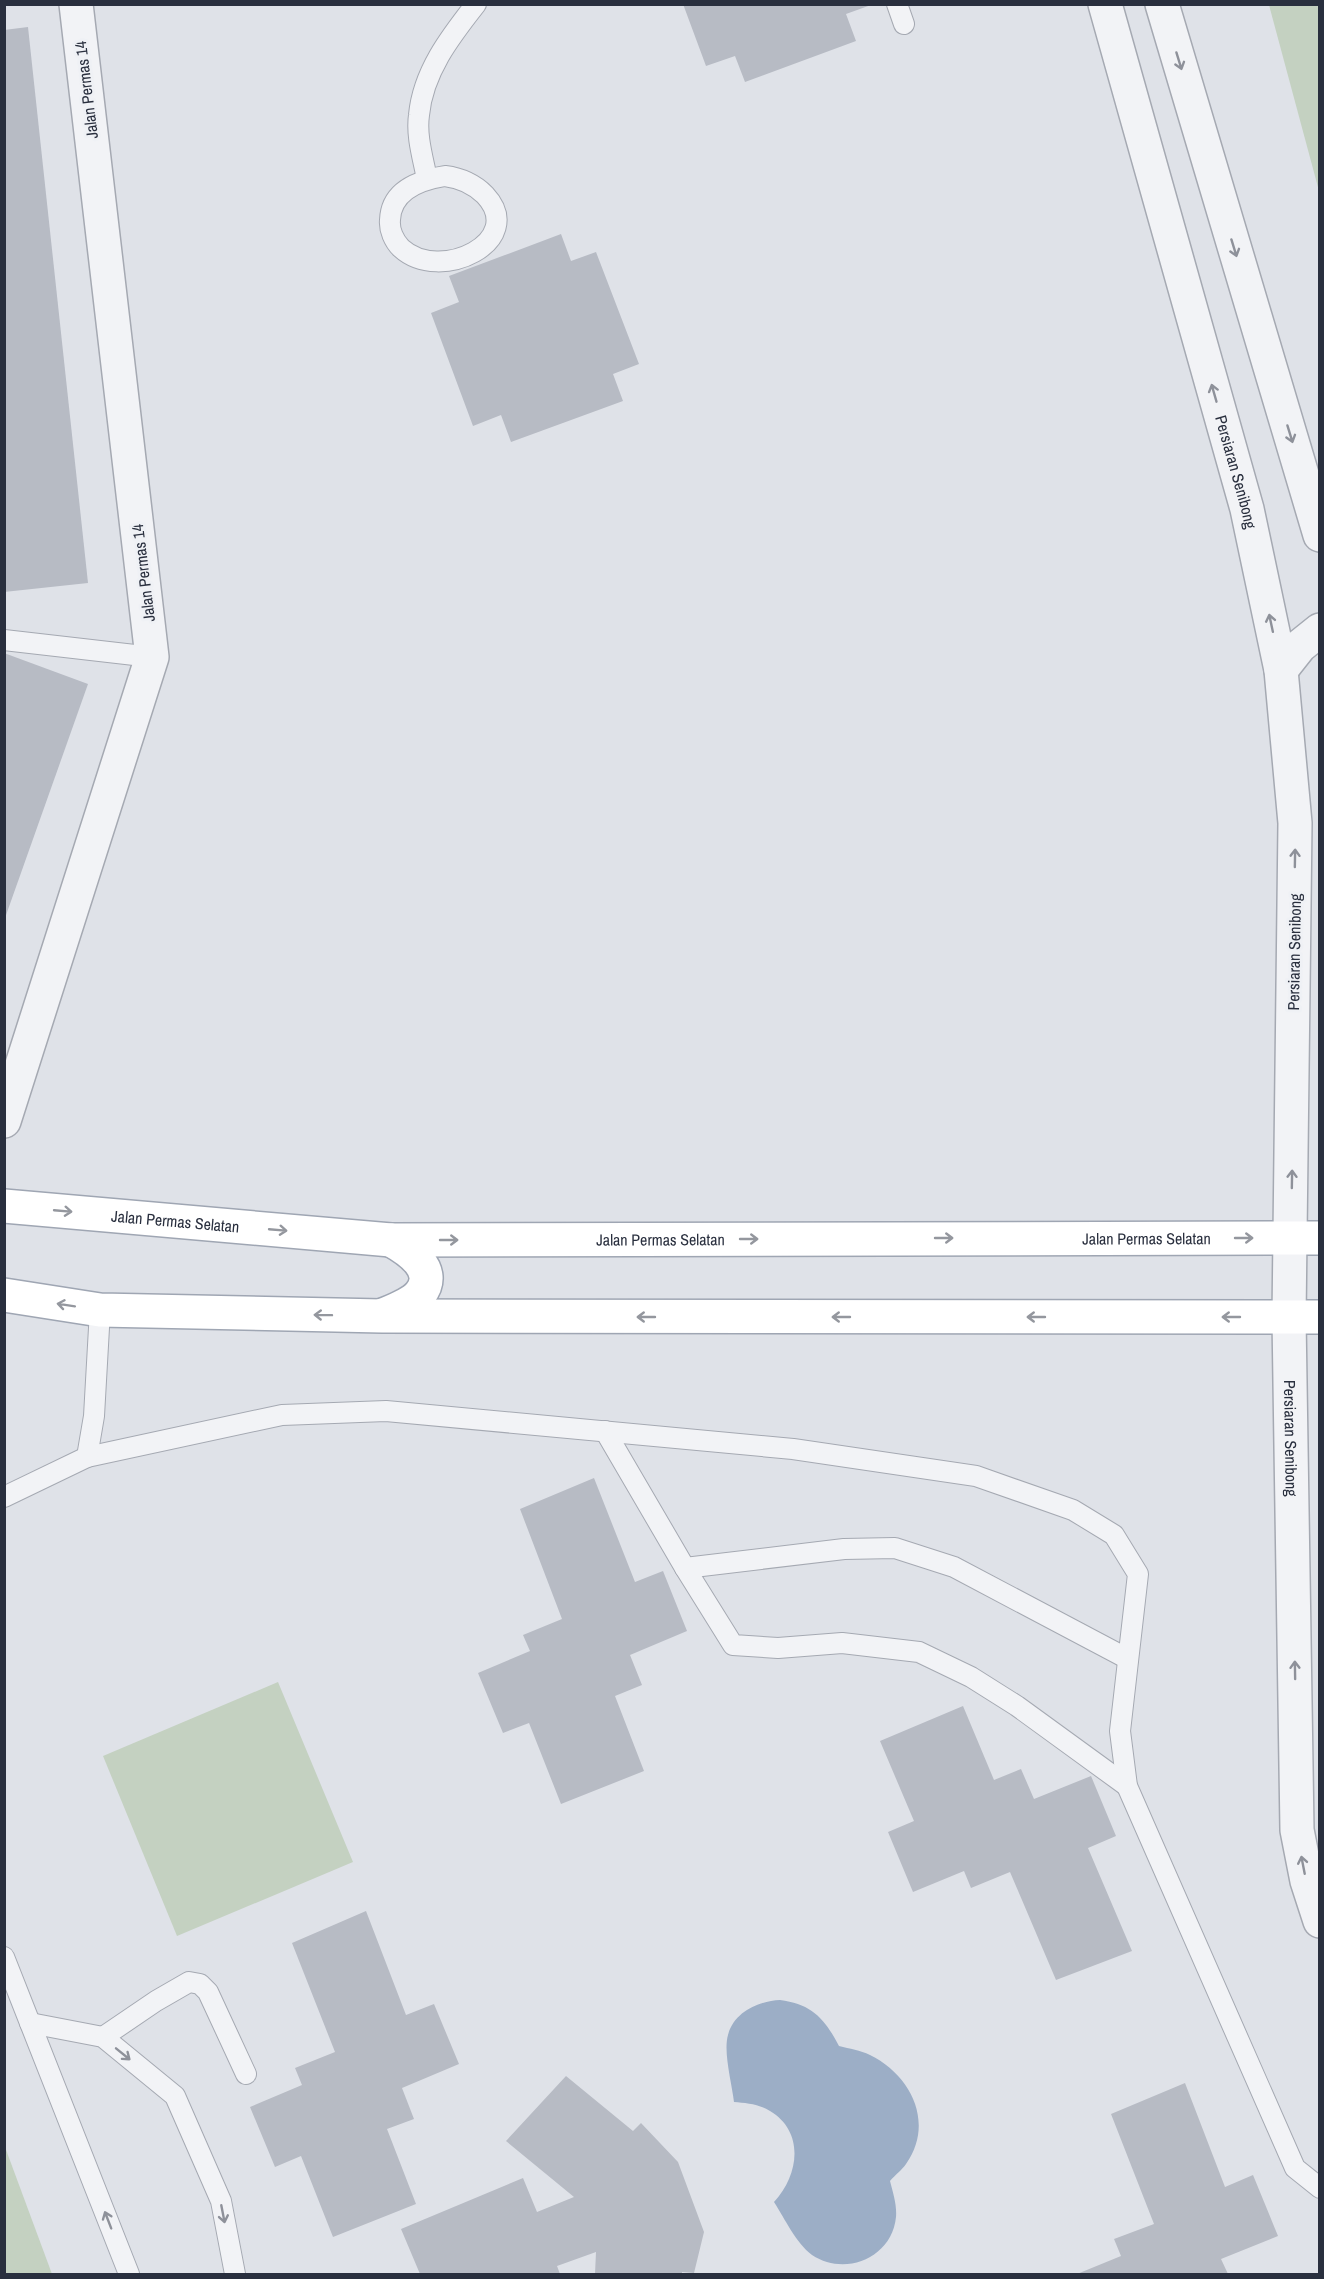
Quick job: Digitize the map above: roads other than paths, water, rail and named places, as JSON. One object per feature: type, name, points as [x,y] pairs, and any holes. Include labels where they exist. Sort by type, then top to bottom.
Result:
[{"type":"main road","name":"Jalan Permas Selatan","points":[[4,1206],[391,1240],[1305,1238]]},
{"type":"main road","points":[[382,1316],[409,1303],[420,1294],[427,1280],[423,1266],[414,1255],[391,1240]]},
{"type":"main road","points":[[4,1295],[100,1310],[382,1316],[1304,1317]]},
{"type":"street","name":"Jalan Permas 14","points":[[4,1121],[153,657],[76,4]]},
{"type":"street","name":"Persiaran Senibong","points":[[1105,4],[1247,509],[1281,670],[1295,823],[1305,1238],[1297,1830],[1307,1881],[1320,1921]]},
{"type":"street","points":[[1162,4],[1320,535]]},
{"type":"street","points":[[1281,670],[1300,646],[1320,630]]},
{"type":"lane","points":[[427,179],[420,144],[418,116],[423,89],[435,63],[476,4]]},
{"type":"lane","points":[[897,4],[904,24]]},
{"type":"lane","points":[[456,177],[472,184],[491,202],[496,224],[493,234],[486,244],[472,255],[458,260],[437,262],[423,260],[401,248],[393,237],[390,219],[394,201],[412,185],[427,179],[456,177]]},
{"type":"lane","points":[[4,640],[153,657]]},
{"type":"lane","points":[[87,1457],[94,1416],[100,1310]]},
{"type":"lane","points":[[4,1497],[87,1457],[282,1415],[386,1411],[794,1449],[976,1476],[1072,1510],[1114,1535],[1138,1574],[1120,1731],[1127,1786],[1295,2168],[1320,2188]]},
{"type":"lane","points":[[605,1431],[685,1568],[734,1645],[778,1648],[842,1643],[920,1652],[971,1677],[1017,1706],[1127,1786]]},
{"type":"lane","points":[[685,1568],[844,1549],[895,1548],[954,1566],[1128,1659]]},
{"type":"lane","points":[[4,1958],[129,2274]]},
{"type":"lane","points":[[104,2037],[164,1996],[189,1982],[200,1984],[208,1992],[246,2074]]},
{"type":"lane","points":[[30,2023],[104,2037],[175,2096],[221,2200],[235,2274]]},
{"type":"water","points":[[780,2000],[801,2005],[816,2014],[839,2046],[866,2053],[885,2064],[907,2087],[914,2102],[918,2117],[918,2132],[914,2148],[904,2166],[890,2181],[896,2212],[893,2231],[886,2243],[865,2260],[838,2264],[825,2261],[812,2255],[801,2244],[774,2202],[789,2179],[793,2167],[793,2142],[789,2130],[770,2111],[752,2104],[734,2102],[727,2050],[731,2027],[748,2009]]}]
